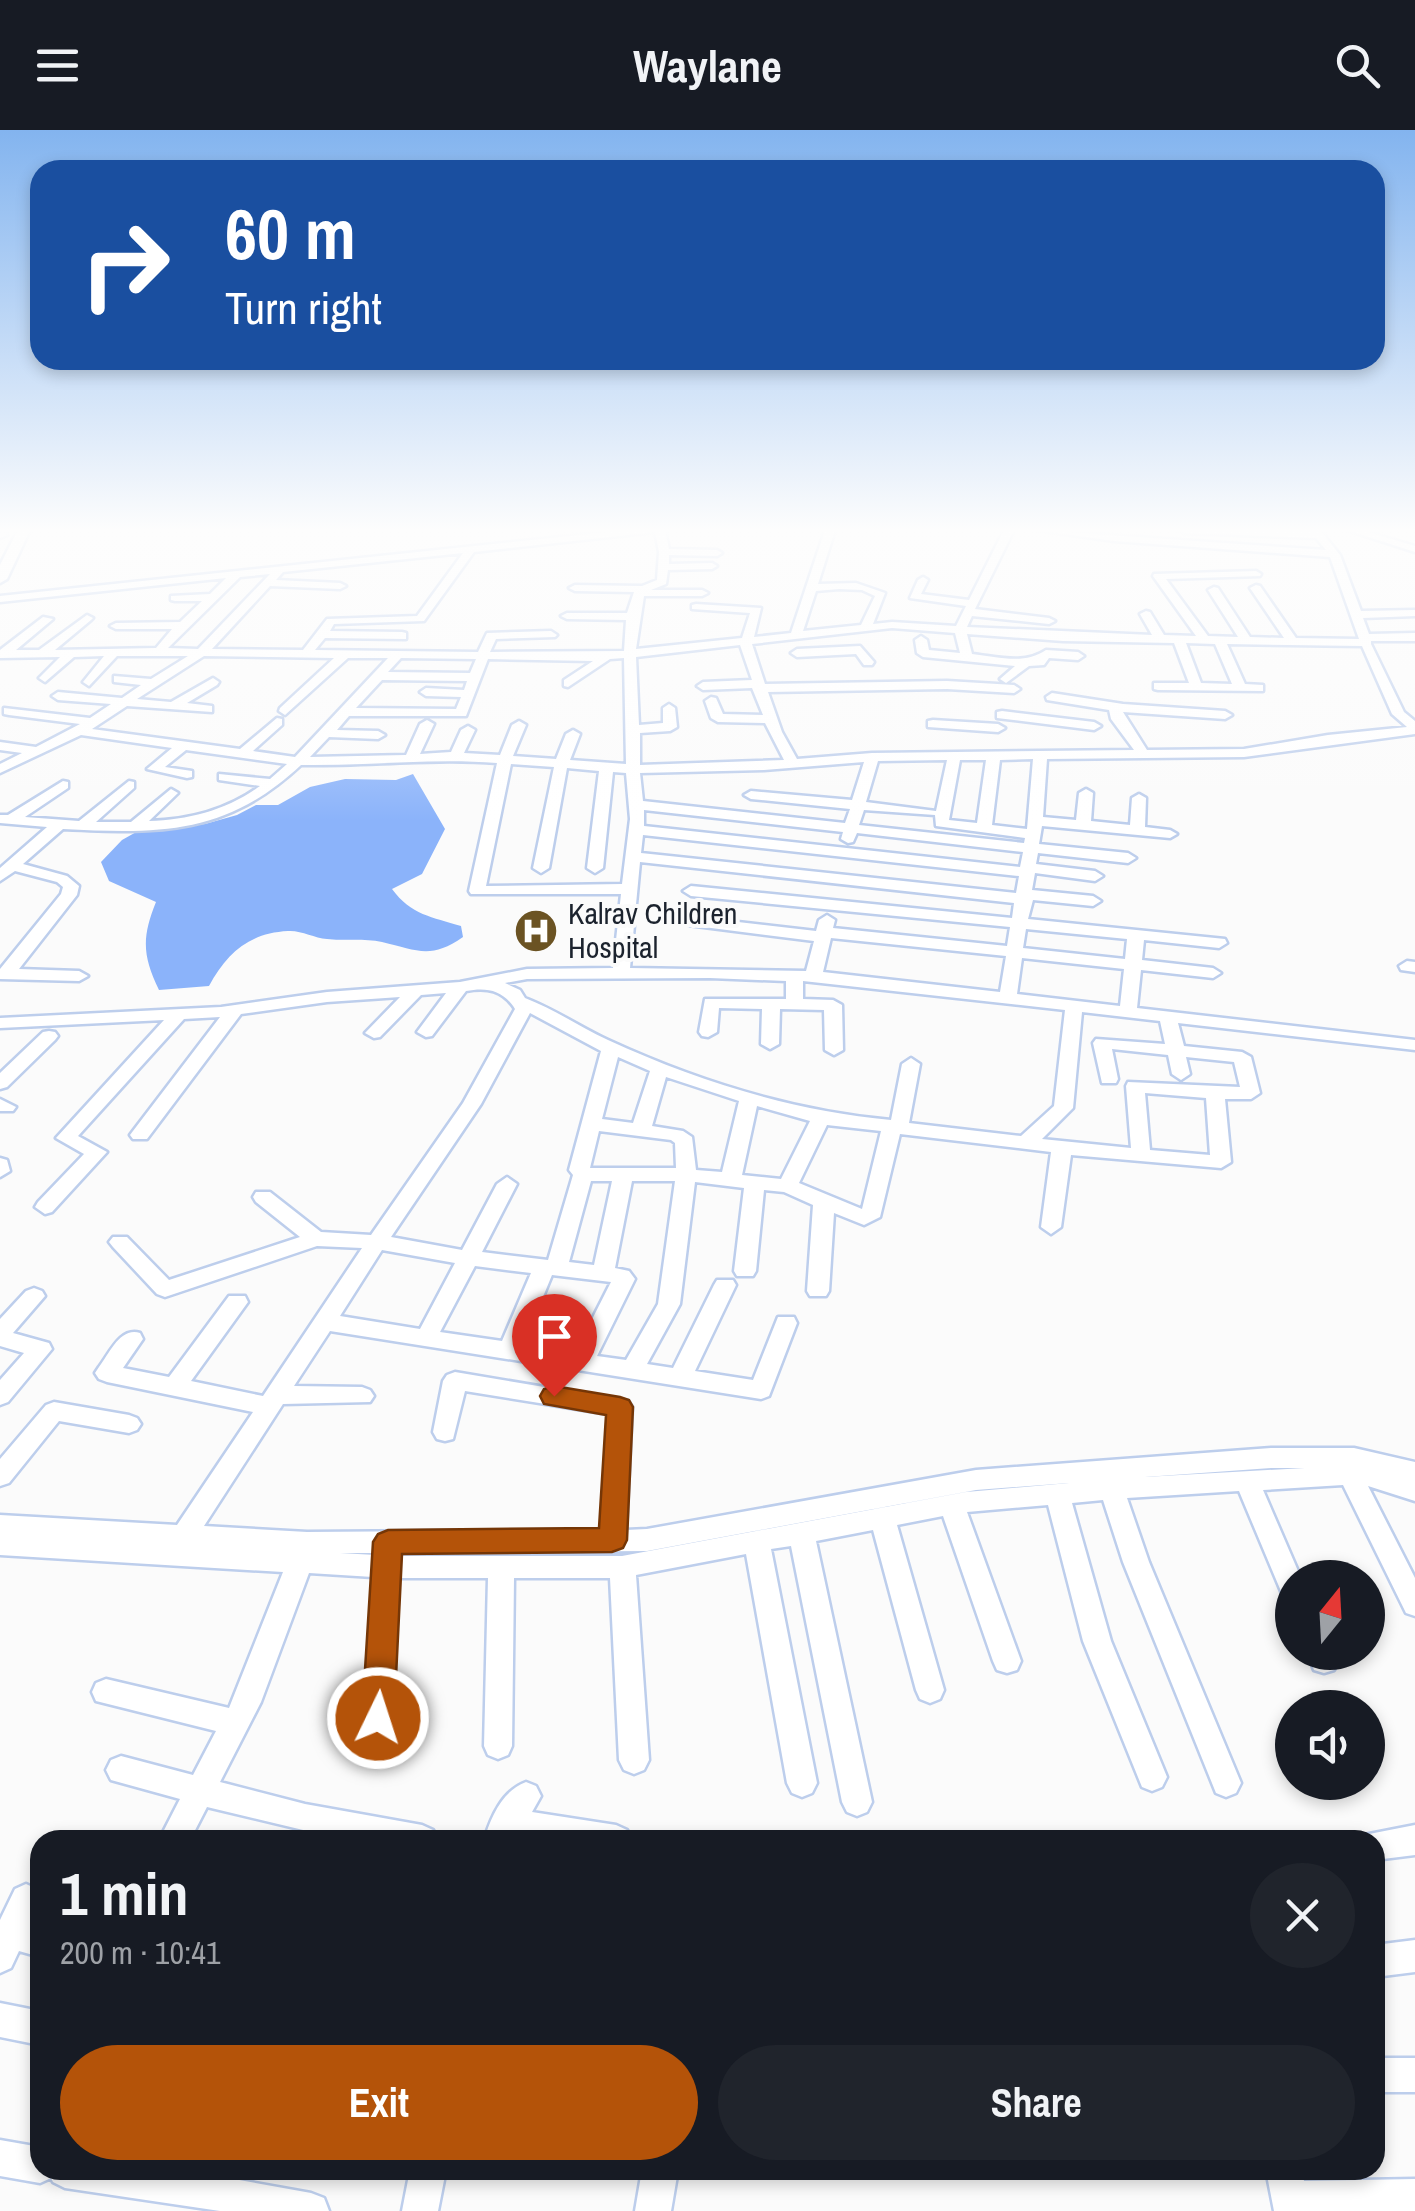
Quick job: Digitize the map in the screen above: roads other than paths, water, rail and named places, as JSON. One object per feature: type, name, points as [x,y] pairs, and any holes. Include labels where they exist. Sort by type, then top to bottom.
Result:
[{"type":"street","points":[[2,654],[37,627]]},
{"type":"street","points":[[11,674],[74,627]]},
{"type":"street","points":[[162,627],[112,632],[170,637]]},
{"type":"street","points":[[160,652],[182,627]]},
{"type":"street","points":[[0,769],[85,727],[202,652],[226,627]]},
{"type":"street","points":[[307,653],[326,627]]},
{"type":"street","points":[[622,973],[636,830],[636,729],[630,656],[634,627]]},
{"type":"street","points":[[751,627],[746,644],[758,686],[792,763]]},
{"type":"street","points":[[796,627],[792,637],[800,659],[860,650],[868,662]]},
{"type":"street","points":[[2,654],[396,654],[486,650],[606,657],[704,653],[865,627]]},
{"type":"street","points":[[867,627],[924,634],[960,629],[1366,643],[1415,637]]},
{"type":"street","points":[[927,627],[925,654],[967,657],[1005,653],[1026,663],[1040,662],[1046,654],[1078,656]]},
{"type":"street","points":[[1153,627],[1159,638]]},
{"type":"street","points":[[1195,627],[1204,639]]},
{"type":"street","points":[[1237,627],[1245,639]]},
{"type":"street","points":[[1283,627],[1290,640]]},
{"type":"street","points":[[1361,627],[1398,714],[1415,729]]},
{"type":"street","points":[[699,628],[704,653]]},
{"type":"street","points":[[960,629],[967,657]]},
{"type":"street","points":[[321,634],[402,636]]},
{"type":"street","points":[[1179,638],[1196,686]]},
{"type":"street","points":[[1219,639],[1240,687]]},
{"type":"street","points":[[486,650],[549,640]]},
{"type":"street","points":[[1366,643],[1406,712],[1415,719]]},
{"type":"street","points":[[343,712],[461,713],[486,650]]},
{"type":"street","points":[[45,678],[71,652]]},
{"type":"street","points":[[88,682],[114,652]]},
{"type":"street","points":[[241,756],[345,654]]},
{"type":"street","points":[[6,820],[137,824],[219,814],[244,803],[297,761],[396,654]]},
{"type":"street","points":[[568,683],[606,657]]},
{"type":"street","points":[[703,686],[1010,684],[1026,663]]},
{"type":"street","points":[[378,676],[476,677]]},
{"type":"street","points":[[118,679],[152,683]]},
{"type":"street","points":[[174,706],[213,682]]},
{"type":"street","points":[[1158,686],[1259,688]]},
{"type":"street","points":[[426,692],[469,694]]},
{"type":"street","points":[[58,696],[207,709]]},
{"type":"street","points":[[1052,697],[1115,707],[1225,715]]},
{"type":"street","points":[[712,701],[718,718],[770,719]]},
{"type":"street","points":[[1115,707],[1118,719],[1142,752]]},
{"type":"street","points":[[636,729],[668,728],[669,708]]},
{"type":"street","points":[[9,711],[241,756],[297,761],[456,756],[633,769],[872,757],[1250,753],[1415,729]]},
{"type":"street","points":[[933,724],[1001,716],[1094,726]]},
{"type":"street","points":[[984,828],[1001,716]]},
{"type":"street","points":[[412,758],[427,724]]},
{"type":"street","points":[[520,724],[505,759],[477,891],[628,890]]},
{"type":"street","points":[[456,756],[468,730]]},
{"type":"street","points":[[322,733],[378,735]]},
{"type":"street","points":[[541,868],[561,764],[572,734]]},
{"type":"street","points":[[1062,756],[1340,740]]},
{"type":"street","points":[[0,746],[38,751]]},
{"type":"street","points":[[182,746],[154,769],[187,774]]},
{"type":"street","points":[[1007,1000],[1022,925],[1040,756]]},
{"type":"street","points":[[794,1004],[823,934],[872,757]]},
{"type":"street","points":[[954,757],[942,823],[1032,835],[1128,858]]},
{"type":"street","points":[[595,868],[606,768]]},
{"type":"street","points":[[224,777],[270,783]]},
{"type":"street","points":[[6,820],[63,785]]},
{"type":"street","points":[[82,824],[129,785]]},
{"type":"street","points":[[137,824],[170,793]]},
{"type":"street","points":[[1083,825],[1086,793]]},
{"type":"street","points":[[751,794],[930,812]]},
{"type":"street","points":[[1137,830],[1139,798]]},
{"type":"street","points":[[636,805],[852,828],[1032,835],[1083,825],[1170,834]]},
{"type":"street","points":[[6,871],[62,824]]},
{"type":"street","points":[[636,830],[843,854],[1096,876]]},
{"type":"street","points":[[634,857],[836,881],[1093,900]]},
{"type":"street","points":[[3,974],[69,895],[71,886],[62,879],[6,871]]},
{"type":"street","points":[[691,891],[830,908],[1219,943]]},
{"type":"street","points":[[686,921],[1213,973]]},
{"type":"street","points":[[1128,1013],[1136,935]]},
{"type":"street","points":[[0,1024],[235,1010],[417,988],[460,987],[526,974],[622,973],[804,976],[1415,1045]]},
{"type":"street","points":[[3,974],[79,976]]},
{"type":"street","points":[[489,982],[610,1048],[749,1098],[821,1118],[1220,1162],[1215,1093]]},
{"type":"street","points":[[426,1032],[460,987]]},
{"type":"street","points":[[374,1033],[417,988]]},
{"type":"street","points":[[331,1014],[350,995]]},
{"type":"street","points":[[184,1536],[472,1104],[524,1009],[522,1002]]},
{"type":"street","points":[[708,1032],[711,1003],[833,1006],[834,1050]]},
{"type":"street","points":[[770,1044],[771,1004]]},
{"type":"street","points":[[1027,1142],[1064,1108],[1074,1008]]},
{"type":"street","points":[[140,1135],[235,1010]]},
{"type":"street","points":[[45,1207],[97,1152],[66,1138],[178,1014]]},
{"type":"street","points":[[1168,1016],[1181,1074]]},
{"type":"street","points":[[1206,1019],[1214,1053]]},
{"type":"street","points":[[0,1083],[49,1036]]},
{"type":"street","points":[[1109,1079],[1102,1043],[1242,1057],[1251,1093],[1135,1086],[1142,1156]]},
{"type":"street","points":[[610,1048],[579,1170],[583,1174],[754,1180],[787,1186],[864,1218],[873,1212],[911,1064]]},
{"type":"street","points":[[640,1130],[660,1068]]},
{"type":"street","points":[[731,1178],[749,1098]]},
{"type":"street","points":[[787,1186],[821,1118]]},
{"type":"street","points":[[590,1124],[682,1137],[686,1175],[669,1304],[632,1370]]},
{"type":"street","points":[[1051,1226],[1062,1147]]},
{"type":"street","points":[[509,1351],[550,1268],[583,1174]]},
{"type":"street","points":[[602,1273],[624,1175]]},
{"type":"street","points":[[745,1271],[754,1180]]},
{"type":"street","points":[[426,1338],[507,1184]]},
{"type":"street","points":[[263,1197],[316,1239]]},
{"type":"street","points":[[818,1291],[824,1201]]},
{"type":"street","points":[[120,1242],[158,1286],[170,1289],[316,1239],[377,1242],[624,1279],[582,1362]]},
{"type":"street","points":[[680,1378],[725,1285]]},
{"type":"street","points":[[0,1396],[41,1348],[0,1336],[34,1296]]},
{"type":"street","points":[[174,1387],[237,1302]]},
{"type":"street","points":[[324,1322],[760,1390],[786,1323]]},
{"type":"street","points":[[132,1339],[107,1373],[272,1401],[362,1396]]},
{"type":"street","points":[[445,1432],[455,1381],[620,1407],[618,1553],[634,1760]]},
{"type":"street","points":[[0,1476],[54,1411],[129,1424]]},
{"type":"street","points":[[0,1544],[387,1555],[618,1553],[647,1540],[976,1480],[1271,1458],[1354,1458],[1415,1472]]},
{"type":"street","points":[[387,1555],[501,1568],[618,1553],[756,1542],[952,1505],[1112,1489],[1350,1475],[1373,1477],[1415,1490]]},
{"type":"street","points":[[1350,1475],[1415,1605]]},
{"type":"street","points":[[1247,1481],[1280,1560]]},
{"type":"street","points":[[1112,1489],[1136,1562],[1226,1782]]},
{"type":"street","points":[[1058,1496],[1096,1641],[1152,1777]]},
{"type":"street","points":[[952,1505],[1007,1661]]},
{"type":"street","points":[[882,1518],[930,1690]]},
{"type":"street","points":[[0,1526],[184,1536],[304,1553]]},
{"type":"street","points":[[802,1534],[857,1802]]},
{"type":"street","points":[[756,1542],[802,1783]]},
{"type":"street","points":[[179,1830],[237,1722],[304,1553]]},
{"type":"street","points":[[376,1750],[387,1555]]},
{"type":"street","points":[[498,1746],[501,1568]]},
{"type":"street","points":[[106,1692],[237,1722]]},
{"type":"street","points":[[121,1770],[305,1818],[369,1830]]},
{"type":"street","points":[[503,1830],[526,1796]]},
{"type":"street","points":[[1385,1844],[1415,1840]]},
{"type":"street","points":[[17,1944],[26,1900]]},
{"type":"street","points":[[1385,1960],[1415,1956]]},
{"type":"street","points":[[0,2020],[30,2026]]},
{"type":"street","points":[[1385,2074],[1415,2076]]},
{"type":"street","points":[[0,2158],[30,2164]]},
{"type":"street","points":[[132,2180],[310,2211]]},
{"type":"street","points":[[420,2211],[426,2180]]},
{"type":"street","points":[[653,2211],[658,2180]]},
{"type":"street","points":[[1288,2193],[1415,2196]]},
{"type":"water","points":[[413,774],[445,829],[422,874],[392,889],[415,910],[461,926],[463,937],[441,949],[423,951],[293,931],[274,933],[241,947],[223,964],[209,986],[159,990],[146,946],[156,902],[109,881],[101,862],[122,840],[138,831],[205,824],[256,805],[278,805],[310,787],[345,779],[396,780]]},
{"type":"place","name":"Kalrav Children Hospital","points":[[536,931]]}]
